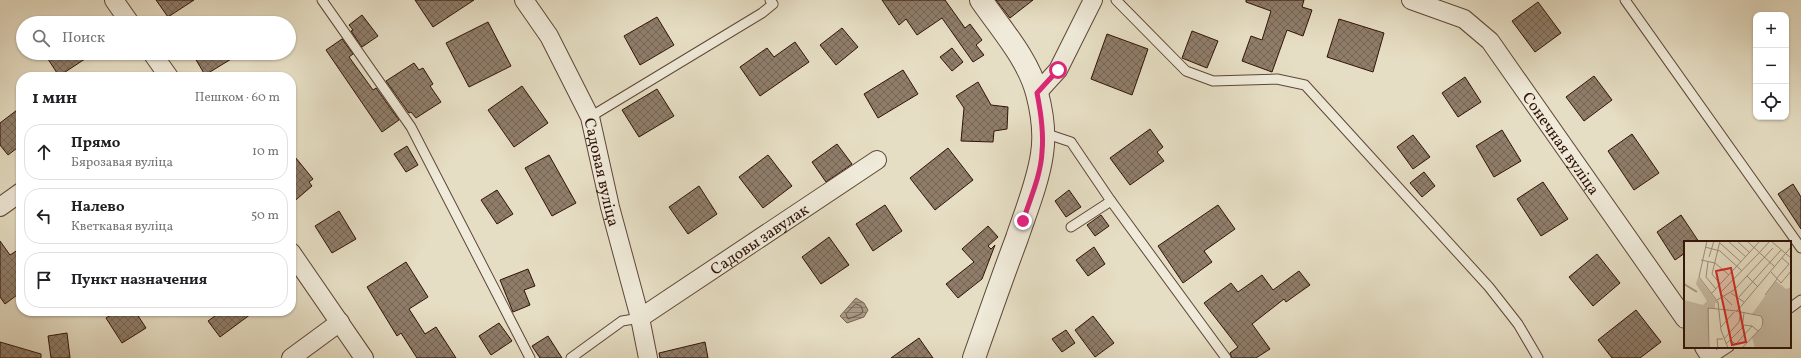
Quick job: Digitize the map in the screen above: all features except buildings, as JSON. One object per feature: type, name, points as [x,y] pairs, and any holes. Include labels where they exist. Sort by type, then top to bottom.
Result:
[{"type":"street","points":[[114,0],[125,16]]},
{"type":"street","name":"Садовая вуліца","points":[[524,0],[549,36],[590,117],[610,207],[640,318],[648,358]]},
{"type":"street","points":[[974,358],[1037,177],[1042,153],[1043,132],[1037,93],[1030,75],[1017,52],[981,0]]},
{"type":"street","points":[[1037,93],[1058,70],[1093,0]]},
{"type":"street","name":"Сонечная вуліца","points":[[1411,0],[1464,19],[1490,41],[1684,318]]},
{"type":"street","points":[[157,60],[165,72]]},
{"type":"street","name":"Садовы завулак","points":[[640,318],[878,160]]},
{"type":"street","points":[[0,207],[16,196]]},
{"type":"street","points":[[296,259],[364,358]]},
{"type":"street","points":[[291,358],[340,322]]},
{"type":"street","points":[[1705,348],[1712,358]]},
{"type":"lane","points":[[322,0],[411,127],[530,358]]},
{"type":"lane","points":[[590,117],[762,12],[773,4],[770,0]]},
{"type":"lane","points":[[1116,0],[1186,71],[1213,81],[1277,79],[1305,85],[1490,287],[1518,324],[1538,358]]},
{"type":"lane","points":[[1625,0],[1801,248]]},
{"type":"lane","points":[[1043,132],[1071,142],[1111,201],[1226,358]]},
{"type":"lane","points":[[1071,226],[1111,201]]},
{"type":"lane","points":[[1791,307],[1801,300]]},
{"type":"lane","points":[[571,358],[622,321],[640,318]]},
{"type":"lane","points":[[1712,358],[1727,348]]},
{"type":"water","points":[[856,298],[864,303],[868,310],[864,317],[847,323],[840,316]]},
{"type":"route","points":[[1023,221],[1037,177],[1042,153],[1043,132],[1037,93],[1058,70]]}]
